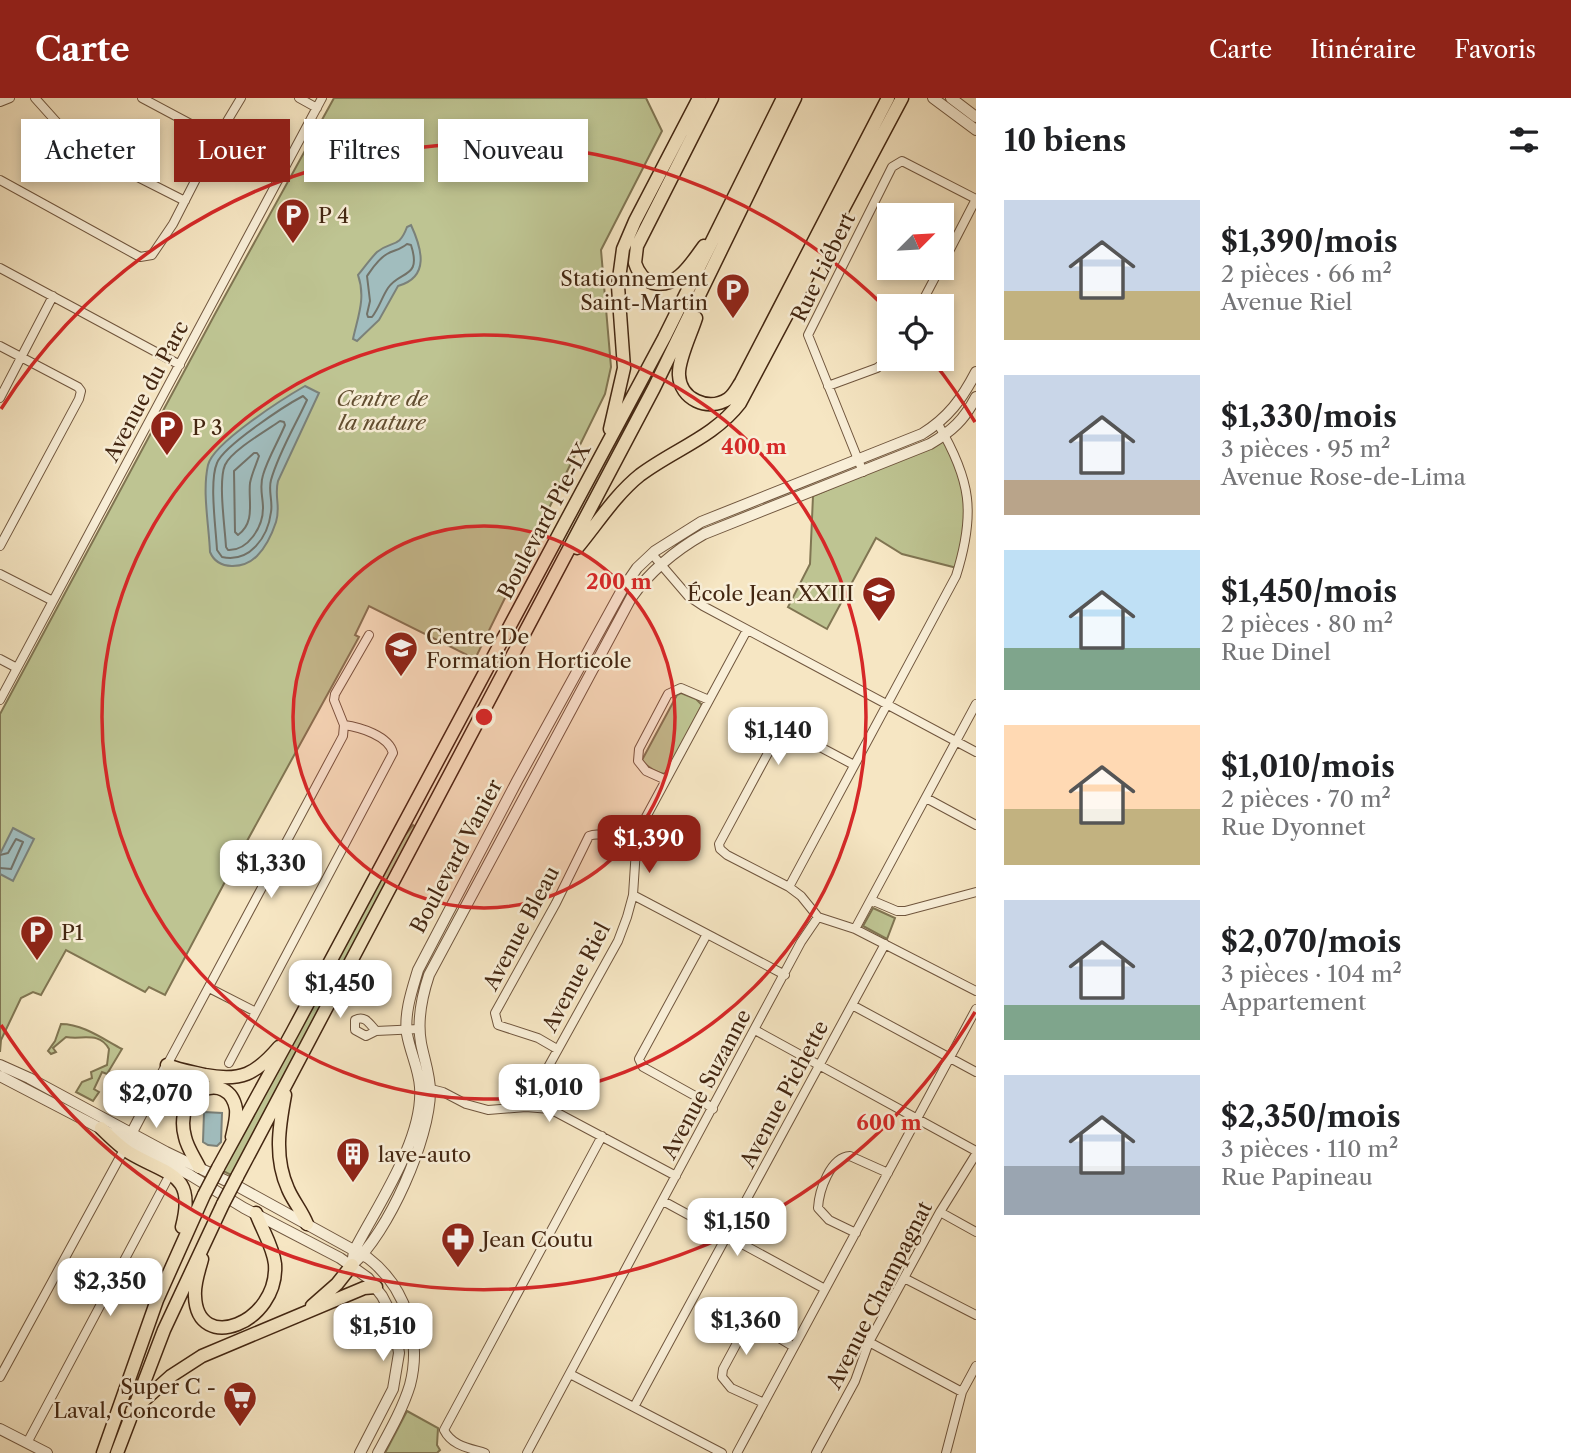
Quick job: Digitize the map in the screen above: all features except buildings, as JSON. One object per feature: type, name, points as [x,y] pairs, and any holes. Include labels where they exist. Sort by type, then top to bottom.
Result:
[{"type":"highway","points":[[603,453],[624,375],[625,355],[618,286],[623,249],[699,98]]},
{"type":"highway","points":[[712,98],[637,246],[634,260],[637,269],[650,282],[662,284],[672,281],[688,267],[718,229]]},
{"type":"highway","name":"Boulevard Pie-IX","points":[[103,1453],[173,1261],[204,1195],[687,295],[783,98]]},
{"type":"highway","name":"Boulevard Pie-IX","points":[[117,1453],[164,1330],[209,1231],[559,570],[706,284],[795,98]]},
{"type":"highway","points":[[706,284],[679,374],[683,388],[691,398],[710,405],[729,398],[741,382],[888,98]]},
{"type":"highway","points":[[559,570],[615,500],[634,481],[723,422],[740,403],[902,98]]},
{"type":"highway","points":[[167,1065],[234,1078],[265,1063],[293,1031]]},
{"type":"highway","points":[[288,1080],[278,1131],[279,1161],[288,1191],[307,1224]]},
{"type":"highway","points":[[199,1167],[186,1141],[183,1127],[186,1107],[197,1092],[206,1088],[218,1089],[233,1100],[236,1115],[231,1143]]},
{"type":"highway","points":[[101,1128],[128,1141],[172,1175],[184,1188],[187,1207],[173,1261]]},
{"type":"highway","points":[[209,1231],[195,1288],[196,1305],[210,1323],[222,1327],[236,1325],[247,1321],[263,1305],[270,1294],[274,1278],[272,1251],[256,1213]]},
{"type":"highway","points":[[306,1311],[337,1284],[356,1257]]},
{"type":"highway","points":[[132,1411],[189,1363],[306,1311],[364,1288],[376,1287]]},
{"type":"street","points":[[0,102],[10,98]]},
{"type":"street","points":[[35,98],[61,127],[104,160],[185,201]]},
{"type":"street","points":[[142,98],[181,119]]},
{"type":"street","points":[[228,119],[241,98]]},
{"type":"street","points":[[299,98],[317,108]]},
{"type":"street","name":"Avenue du Parc","points":[[0,701],[323,98]]},
{"type":"street","points":[[933,98],[976,130]]},
{"type":"street","points":[[951,98],[976,117]]},
{"type":"street","name":"Rue Liébert","points":[[863,472],[808,335],[892,167],[902,160],[976,199]]},
{"type":"street","points":[[0,180],[140,257],[152,255],[160,246],[195,182]]},
{"type":"street","points":[[954,241],[976,199]]},
{"type":"street","points":[[0,268],[180,365]]},
{"type":"street","points":[[0,398],[53,296]]},
{"type":"street","points":[[0,346],[81,391],[0,546]]},
{"type":"street","points":[[828,386],[877,368]]},
{"type":"street","name":"Boulevard Vanier","points":[[425,1088],[407,1030],[410,996],[418,971],[517,781],[622,590],[637,568],[652,554],[701,522],[922,434],[938,424],[957,405],[976,372]]},
{"type":"street","name":"Boulevard Vanier","points":[[356,1257],[403,1185],[421,1145],[428,1118],[419,1029],[423,992],[429,975],[631,598],[644,580],[661,564],[704,534],[930,444],[964,419],[976,397]]},
{"type":"street","points":[[789,887],[956,576],[963,556],[970,519],[972,486],[938,424]]},
{"type":"street","points":[[652,554],[688,596],[976,752]]},
{"type":"street","points":[[0,574],[53,601]]},
{"type":"street","name":"Avenue Riel","points":[[526,1107],[618,941],[633,895],[636,849],[646,817],[747,629]]},
{"type":"street","points":[[0,1377],[342,736],[344,725],[334,700],[335,694],[369,635]]},
{"type":"street","points":[[0,659],[17,668]]},
{"type":"street","points":[[666,780],[646,771],[638,761],[639,749],[668,694],[681,688],[709,699]]},
{"type":"street","points":[[855,929],[976,704]]},
{"type":"street","points":[[229,1063],[392,757],[393,749],[387,742],[357,727],[344,725]]},
{"type":"street","points":[[854,765],[790,732],[782,732],[775,740],[719,844],[720,849],[789,887],[801,896],[818,917],[855,929],[976,991]]},
{"type":"street","points":[[926,798],[976,825]]},
{"type":"street","name":"Avenue Bleau","points":[[557,1049],[538,1038],[498,1025],[495,1013],[556,903],[589,836],[595,833],[636,849]]},
{"type":"street","points":[[871,900],[897,911],[905,911],[976,892]]},
{"type":"street","points":[[633,895],[785,975]]},
{"type":"street","name":"Avenue Suzanne","points":[[527,1453],[801,942],[818,917]]},
{"type":"street","points":[[706,934],[639,1059],[643,1067],[713,1109]]},
{"type":"street","name":"Avenue Pichette","points":[[634,1408],[885,944]]},
{"type":"street","points":[[209,988],[256,1012]]},
{"type":"street","points":[[852,1005],[976,1072]]},
{"type":"street","points":[[737,1453],[976,1009]]},
{"type":"street","points":[[376,1031],[419,1029]]},
{"type":"street","points":[[755,1030],[976,1152]]},
{"type":"street","points":[[0,1065],[256,1213],[379,1268],[398,1292],[409,1318],[414,1346],[414,1367],[409,1387],[378,1453]]},
{"type":"street","points":[[0,1076],[101,1128]]},
{"type":"street","points":[[425,1088],[488,1110],[526,1107],[550,1109],[676,1176]]},
{"type":"street","points":[[485,1453],[456,1444],[448,1438],[444,1430],[602,1136]]},
{"type":"street","points":[[128,1141],[199,1167],[307,1224],[356,1257],[395,1323],[398,1341],[398,1365],[390,1395],[360,1453]]},
{"type":"street","name":"Avenue Champagnat","points":[[816,1453],[855,1381],[869,1342],[976,1152]]},
{"type":"street","points":[[856,1233],[829,1220],[818,1208],[818,1197],[832,1168],[844,1156],[849,1156],[888,1173]]},
{"type":"street","points":[[27,1443],[167,1180]]},
{"type":"street","points":[[663,1201],[825,1289]]},
{"type":"street","points":[[940,1212],[976,1232]]},
{"type":"street","points":[[904,1278],[976,1315]]},
{"type":"street","points":[[764,1403],[731,1388],[722,1377],[723,1369],[744,1330],[750,1326],[761,1327],[794,1347]]},
{"type":"street","points":[[869,1342],[962,1392]]},
{"type":"street","points":[[946,1453],[962,1392],[976,1366]]},
{"type":"street","points":[[570,1374],[722,1453]]},
{"type":"street","points":[[0,1429],[47,1453]]},
{"type":"green space","name":"Centre de la nature","points":[[334,98],[646,98],[662,131],[601,250],[611,367],[605,394],[475,659],[369,606],[355,635],[359,637],[165,995],[149,987],[145,992],[66,950],[41,995],[33,992],[21,998],[1,1040],[0,1052],[0,714],[304,152],[304,182],[424,182],[424,119],[322,119]]},
{"type":"green space","points":[[946,439],[960,466],[969,519],[957,568],[902,554],[876,538],[827,629],[788,607],[810,564],[813,496]]},
{"type":"green space","points":[[681,693],[696,699],[702,705],[667,774],[664,774],[650,768],[642,760],[677,695]]},
{"type":"green space","points":[[413,825],[417,828],[233,1176],[223,1171],[403,838]]},
{"type":"green space","points":[[873,908],[895,918],[887,939],[863,926]]},
{"type":"green space","points":[[61,1024],[85,1029],[122,1049],[107,1074],[102,1072],[94,1089],[99,1092],[93,1101],[76,1092],[82,1082],[92,1078],[91,1072],[107,1065],[109,1049],[105,1043],[95,1038],[66,1037],[53,1048],[56,1052],[51,1054],[48,1051]]},
{"type":"green space","points":[[407,1411],[438,1428],[437,1445],[440,1450],[437,1453],[385,1453]]},
{"type":"water","points":[[411,225],[420,252],[419,269],[408,282],[398,286],[379,320],[357,341],[353,339],[361,299],[358,275],[377,252],[398,241]]},
{"type":"water","points":[[305,386],[319,393],[278,481],[277,516],[271,536],[252,560],[245,564],[225,565],[210,552],[206,497],[208,465],[222,445],[235,433]]},
{"type":"water","points":[[13,828],[34,839],[13,881],[0,874],[0,854]]},
{"type":"water","points":[[204,1112],[222,1113],[221,1142],[217,1146],[203,1142]]},
{"type":"place","name":"P 4","points":[[293,245]]},
{"type":"place","name":"Stationnement Saint-Martin","points":[[733,320]]},
{"type":"place","name":"P 3","points":[[167,457]]},
{"type":"place","name":"École Jean XXIII","points":[[879,623]]},
{"type":"place","name":"Centre De Formation Horticole","points":[[401,678]]},
{"type":"place","name":"P1","points":[[37,962]]},
{"type":"place","name":"lave-auto","points":[[353,1184]]},
{"type":"place","name":"Jean Coutu","points":[[458,1269]]},
{"type":"place","name":"Super C - Laval, Concorde","points":[[240,1428]]}]
